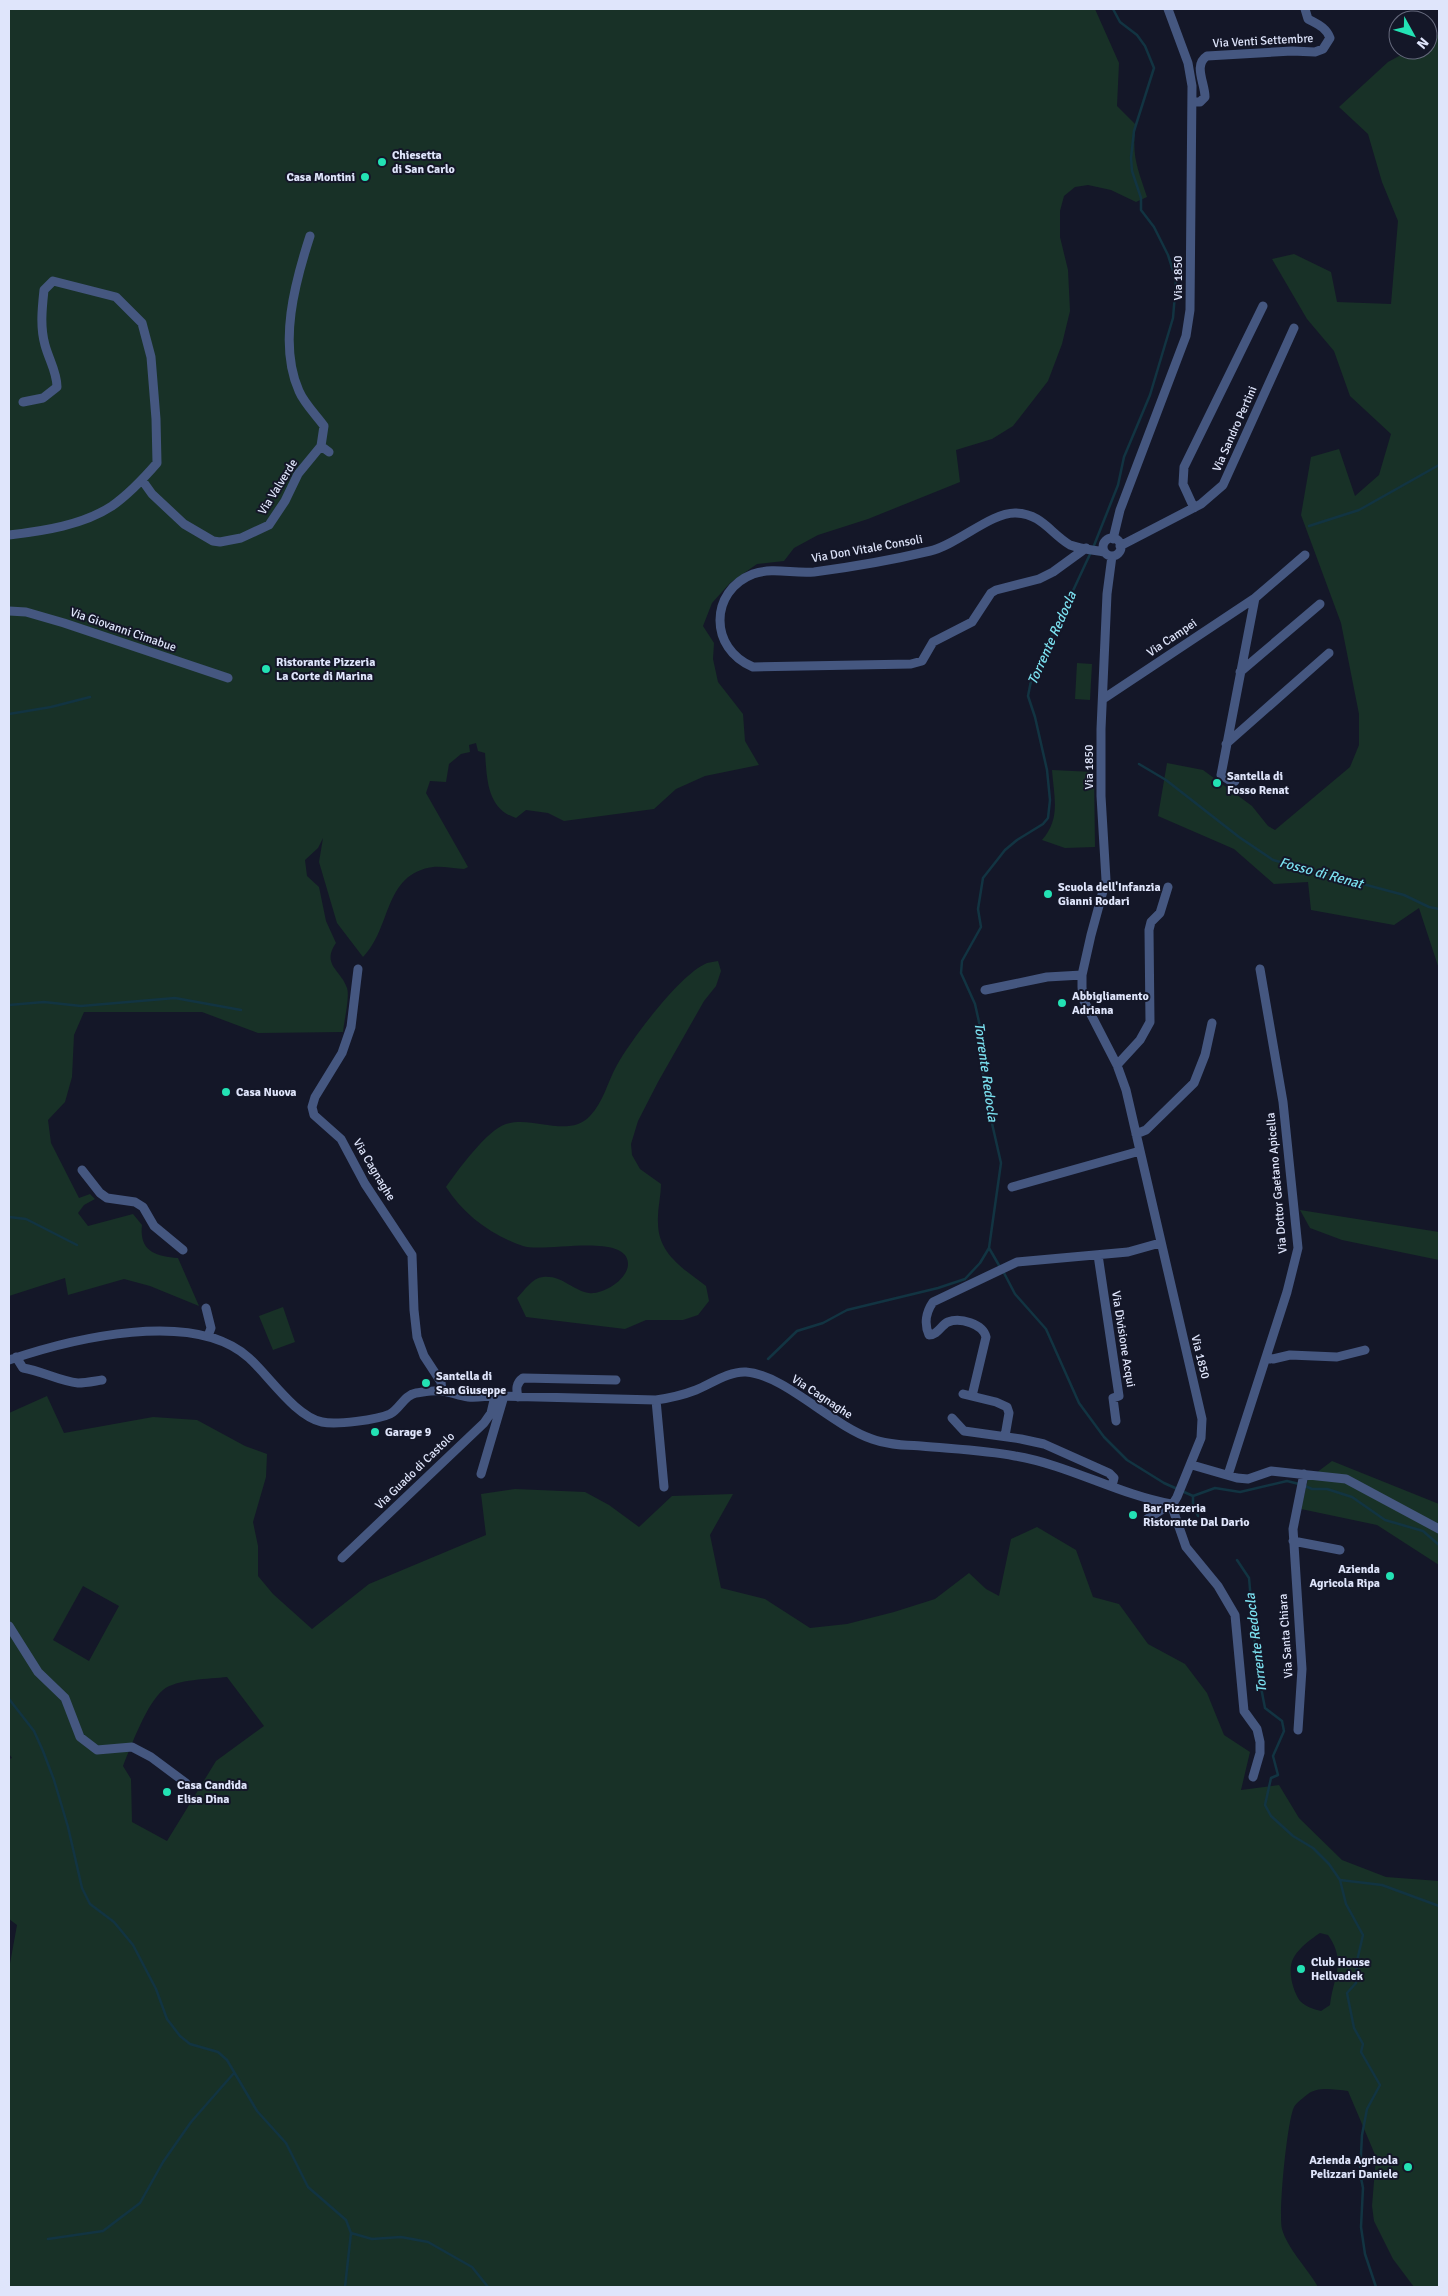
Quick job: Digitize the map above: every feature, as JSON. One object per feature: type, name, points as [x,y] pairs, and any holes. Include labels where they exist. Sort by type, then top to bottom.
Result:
[{"type":"street","name":"Via 1850","points":[[1168,9],[1188,63],[1193,102],[1189,322],[1184,342],[1120,510],[1113,539],[1104,543],[1107,594],[1101,796],[1106,880],[1082,975],[1083,999],[1117,1065],[1126,1090],[1202,1419],[1201,1438],[1192,1465],[1174,1500]]},
{"type":"street","name":"Via Venti Settembre","points":[[1193,102],[1200,102],[1205,97],[1200,67],[1203,59],[1207,56],[1283,51],[1315,52],[1323,49],[1330,38],[1328,33],[1322,26],[1308,18],[1305,9]]},
{"type":"street","points":[[310,236],[297,276],[294,293],[290,319],[290,360],[299,392],[324,426],[321,446],[329,452]]},
{"type":"street","points":[[9,535],[72,524],[112,506],[142,480],[157,463],[156,410],[151,357],[142,323],[116,297],[53,281],[44,290],[41,321],[45,344],[57,377],[57,387],[43,398],[23,402]]},
{"type":"street","points":[[1194,508],[1183,484],[1184,467],[1263,306]]},
{"type":"street","name":"Via Sandro Pertini","points":[[1120,546],[1194,508],[1211,496],[1226,479],[1294,328]]},
{"type":"street","name":"Via Valverde","points":[[142,480],[152,494],[184,524],[213,541],[220,542],[241,538],[269,525],[285,501],[298,474],[321,446]]},
{"type":"street","name":"Via Don Vitale Consoli","points":[[1086,548],[1053,572],[1039,579],[996,590],[972,622],[933,642],[922,662],[912,664],[753,666],[739,660],[727,647],[723,639],[721,629],[722,608],[727,595],[734,586],[755,574],[774,570],[814,572],[935,550],[1009,513],[1033,516],[1046,524],[1070,546],[1086,548],[1105,553]]},
{"type":"street","points":[[1105,553],[1119,553],[1120,546],[1118,541],[1113,539]]},
{"type":"street","name":"Via Campei","points":[[1103,699],[1255,598],[1305,555]]},
{"type":"street","points":[[1235,781],[1221,775],[1255,598]]},
{"type":"street","points":[[1240,672],[1320,604]]},
{"type":"street","name":"Via Giovanni Cimabue","points":[[9,610],[26,612],[64,623],[228,678]]},
{"type":"street","points":[[1226,744],[1329,653]]},
{"type":"street","points":[[1117,1065],[1140,1040],[1150,1022],[1149,930],[1151,922],[1160,913],[1168,887]]},
{"type":"street","name":"Via Cagnaghe","points":[[358,969],[351,1027],[342,1053],[315,1097],[312,1107],[314,1115],[341,1139],[366,1184],[412,1255],[417,1337],[424,1356],[441,1382],[442,1391]]},
{"type":"street","name":"Via Dottor Gaetano Apicella","points":[[1228,1476],[1266,1358],[1298,1248],[1283,1102],[1260,969]]},
{"type":"street","points":[[985,990],[1047,977],[1082,975]]},
{"type":"street","points":[[1136,1134],[1146,1130],[1194,1083],[1206,1055],[1212,1022]]},
{"type":"street","points":[[1012,1188],[1140,1151]]},
{"type":"street","points":[[82,1170],[100,1193],[107,1198],[135,1202],[142,1207],[154,1226],[183,1250]]},
{"type":"street","points":[[1005,1436],[1010,1413],[1007,1407],[968,1395],[986,1337],[984,1330],[956,1320],[946,1322],[932,1336],[929,1335],[926,1324],[927,1310],[933,1302],[1013,1263],[1128,1252],[1160,1243]]},
{"type":"street","name":"Via Divisione Acqui","points":[[1098,1255],[1119,1396],[1113,1398],[1116,1421]]},
{"type":"street","points":[[206,1308],[211,1328],[208,1336]]},
{"type":"street","name":"Via Cagnaghe","points":[[13,1359],[47,1347],[126,1332],[165,1331],[208,1336],[244,1353],[267,1374],[298,1409],[321,1422],[385,1416],[412,1394],[442,1391],[469,1397],[656,1400],[676,1397],[743,1372],[759,1374],[777,1382],[851,1430],[873,1440],[1016,1456],[1150,1500],[1174,1500]]},
{"type":"street","points":[[1266,1358],[1273,1359],[1290,1355],[1337,1357],[1365,1350]]},
{"type":"street","points":[[13,1359],[23,1368],[37,1370],[66,1381],[79,1383],[102,1380]]},
{"type":"street","points":[[518,1397],[516,1388],[518,1381],[523,1378],[616,1380]]},
{"type":"street","points":[[481,1474],[499,1396]]},
{"type":"street","name":"Via Guado di Castolo","points":[[342,1558],[484,1423],[499,1396]]},
{"type":"street","points":[[656,1400],[664,1487]]},
{"type":"street","points":[[952,1418],[964,1431],[1005,1436],[1044,1444],[1109,1473],[1114,1478],[1112,1486]]},
{"type":"street","points":[[1192,1465],[1228,1476],[1248,1479],[1271,1471],[1346,1479],[1439,1529]]},
{"type":"street","name":"Via Santa Chiara","points":[[1298,1730],[1302,1669],[1293,1541],[1294,1517],[1304,1474]]},
{"type":"street","points":[[1147,1519],[1174,1500],[1186,1547],[1218,1586],[1235,1615],[1244,1711],[1257,1730],[1260,1742],[1260,1753],[1253,1777]]},
{"type":"street","points":[[1293,1541],[1340,1550]]},
{"type":"street","points":[[9,1626],[38,1672],[65,1698],[80,1737],[85,1742],[97,1750],[132,1746],[151,1757],[186,1783]]},
{"type":"green space","points":[[9,9],[1095,9],[1119,63],[1117,106],[1136,125],[1135,154],[1147,197],[1136,202],[1111,190],[1088,185],[1075,187],[1064,196],[1060,211],[1060,237],[1068,270],[1070,311],[1062,344],[1048,381],[1013,426],[992,439],[956,450],[960,482],[868,519],[818,535],[794,548],[784,561],[757,564],[730,583],[712,603],[703,626],[714,643],[713,659],[718,682],[743,714],[745,741],[759,765],[705,776],[676,789],[654,809],[564,821],[548,813],[526,810],[516,818],[506,814],[499,808],[490,792],[485,753],[478,751],[476,743],[469,745],[470,752],[461,754],[449,764],[446,782],[430,781],[426,793],[468,867],[464,869],[433,867],[417,872],[405,880],[390,904],[372,945],[363,957],[337,923],[319,862],[323,838],[318,848],[305,860],[307,876],[319,887],[326,921],[336,943],[332,951],[331,962],[348,992],[343,1032],[258,1033],[202,1012],[84,1012],[74,1035],[72,1077],[65,1102],[48,1120],[51,1143],[79,1198],[90,1194],[95,1199],[84,1205],[78,1213],[88,1226],[133,1214],[142,1225],[143,1241],[150,1250],[162,1256],[178,1258],[199,1306],[150,1286],[124,1279],[68,1295],[65,1278],[9,1296]]},
{"type":"green space","points":[[1438,35],[1439,969],[1419,908],[1394,925],[1311,910],[1308,882],[1274,884],[1234,849],[1158,816],[1167,763],[1203,770],[1252,806],[1268,826],[1275,830],[1350,767],[1359,745],[1359,714],[1341,623],[1301,515],[1311,457],[1339,449],[1355,496],[1379,475],[1391,434],[1350,396],[1334,351],[1307,319],[1272,259],[1294,254],[1331,272],[1337,302],[1391,304],[1398,221],[1382,182],[1368,134],[1339,107],[1392,60],[1438,60]]},
{"type":"green space","points":[[1077,663],[1092,664],[1090,700],[1075,699]]},
{"type":"green space","points":[[1052,770],[1094,772],[1095,847],[1065,848],[1042,840],[1052,824],[1054,816],[1055,799]]},
{"type":"green space","points":[[718,961],[721,971],[716,986],[704,1001],[658,1082],[638,1121],[631,1144],[632,1155],[640,1169],[661,1184],[658,1218],[662,1244],[681,1267],[706,1286],[709,1301],[698,1315],[683,1320],[646,1320],[625,1329],[526,1317],[517,1298],[535,1280],[543,1277],[556,1278],[583,1292],[595,1293],[608,1289],[624,1275],[628,1263],[624,1254],[614,1248],[599,1246],[523,1246],[500,1236],[479,1223],[461,1206],[446,1187],[482,1142],[498,1128],[506,1124],[527,1122],[571,1126],[581,1123],[590,1116],[599,1104],[624,1054],[657,1009],[696,970],[707,963]]},
{"type":"green space","points":[[1300,1210],[1439,1232],[1439,1260],[1342,1240],[1310,1228]]},
{"type":"green space","points":[[283,1307],[295,1342],[273,1350],[259,1316]]},
{"type":"green space","points":[[47,1396],[64,1433],[153,1417],[197,1420],[245,1446],[267,1454],[266,1477],[253,1522],[258,1546],[258,1576],[273,1594],[312,1629],[369,1584],[486,1535],[481,1494],[515,1489],[585,1492],[609,1505],[639,1527],[672,1496],[733,1494],[710,1535],[721,1588],[765,1599],[810,1628],[847,1624],[935,1599],[969,1573],[986,1589],[999,1596],[1011,1539],[1037,1527],[1076,1550],[1093,1597],[1119,1604],[1148,1644],[1185,1664],[1207,1693],[1224,1735],[1250,1752],[1241,1790],[1279,1785],[1299,1818],[1342,1860],[1386,1877],[1439,1881],[1439,2287],[1414,2287],[1393,2259],[1374,2221],[1372,2206],[1376,2157],[1348,2091],[1327,2089],[1317,2090],[1308,2094],[1294,2107],[1286,2148],[1281,2206],[1282,2229],[1285,2236],[1318,2287],[9,2287],[9,1969],[17,1925],[9,1919],[9,1759],[12,1758],[9,1754],[9,1413]],"holes":[[[83,1586],[119,1606],[89,1661],[53,1640]],[[227,1677],[264,1726],[216,1761],[167,1841],[132,1822],[131,1779],[123,1766],[145,1714],[157,1696],[169,1686],[203,1679]],[[1320,1933],[1328,1935],[1337,1953],[1337,1970],[1330,2005],[1321,2011],[1312,2009],[1300,2001],[1293,1985],[1292,1962],[1296,1953]]]},
{"type":"green space","points":[[1332,1461],[1439,1504],[1439,1565],[1377,1525],[1301,1509],[1308,1479]]},
{"type":"waterway","name":"Torrente Redocla","points":[[1093,548],[1118,485],[1124,457],[1150,395],[1173,318],[1176,280],[1168,255],[1154,227],[1141,210],[1141,198],[1132,171],[1131,158],[1134,131],[1154,68],[1145,46],[1137,35],[1120,22],[1113,9]]},
{"type":"waterway","points":[[1309,526],[1359,510],[1439,465]]},
{"type":"waterway","name":"Torrente Redocla","points":[[1000,1267],[989,1248],[1001,1163],[986,1097],[979,1044],[981,1031],[975,1004],[961,973],[962,961],[981,927],[978,909],[983,878],[1005,850],[1043,824],[1048,818],[1050,800],[1047,770],[1035,717],[1028,696],[1031,681],[1091,552]]},
{"type":"waterway","points":[[9,714],[51,707],[90,697]]},
{"type":"waterway","name":"Fosso di Renat","points":[[1139,764],[1166,780],[1239,837],[1273,860],[1404,895],[1429,907],[1439,909]]},
{"type":"waterway","points":[[9,1005],[44,1002],[81,1006],[175,998],[241,1010]]},
{"type":"waterway","points":[[9,1217],[26,1219],[77,1245]]},
{"type":"waterway","points":[[768,1359],[797,1331],[823,1323],[847,1310],[938,1288],[965,1279],[980,1263],[989,1248]]},
{"type":"waterway","name":"Torrente Redocla","points":[[1003,1271],[1015,1294],[1046,1329],[1079,1403],[1104,1437],[1127,1460],[1164,1483],[1193,1496],[1193,1505],[1198,1516]]},
{"type":"waterway","points":[[1193,1496],[1215,1488],[1240,1492],[1287,1481],[1299,1484]]},
{"type":"waterway","points":[[1305,1486],[1312,1489],[1327,1489],[1352,1497],[1385,1520],[1423,1531],[1439,1545]]},
{"type":"waterway","name":"Torrente Redocla","points":[[1237,1560],[1249,1578],[1257,1667],[1265,1708],[1282,1721],[1284,1731],[1273,1756],[1278,1775],[1271,1778],[1265,1805],[1271,1816],[1293,1836],[1313,1848],[1329,1864],[1340,1880],[1346,1904],[1363,1935],[1357,1961],[1356,1983],[1347,1993],[1354,2028],[1363,2044],[1361,2052],[1380,2085],[1367,2109],[1362,2135],[1360,2173],[1363,2188],[1361,2227],[1365,2254],[1376,2287]]},
{"type":"waterway","points":[[9,1699],[34,1731],[43,1751],[68,1827],[82,1888],[90,1904],[114,1922],[133,1945],[156,1989],[167,2019],[180,2036],[190,2044],[218,2052],[227,2060],[257,2111],[286,2143],[308,2187],[346,2220],[351,2233],[372,2239],[401,2237],[428,2242],[472,2267],[488,2287]]},
{"type":"waterway","points":[[1340,1880],[1382,1885],[1439,1906]]},
{"type":"waterway","points":[[48,2239],[103,2231],[140,2203],[163,2162],[191,2122],[234,2073]]},
{"type":"waterway","points":[[345,2287],[351,2233]]},
{"type":"place","name":"Chiesetta di San Carlo","points":[[382,162]]},
{"type":"place","name":"Casa Montini","points":[[365,177]]},
{"type":"place","name":"Ristorante Pizzeria La Corte di Marina","points":[[266,669]]},
{"type":"place","name":"Santella di Fosso Renat","points":[[1217,783]]},
{"type":"place","name":"Scuola dell'Infanzia Gianni Rodari","points":[[1048,894]]},
{"type":"place","name":"Abbigliamento Adriana","points":[[1062,1003]]},
{"type":"place","name":"Casa Nuova","points":[[226,1092]]},
{"type":"place","name":"Santella di San Giuseppe","points":[[426,1383]]},
{"type":"place","name":"Garage 9","points":[[375,1432]]},
{"type":"place","name":"Bar Pizzeria Ristorante Dal Dario","points":[[1133,1515]]},
{"type":"place","name":"Azienda Agricola Ripa","points":[[1390,1576]]},
{"type":"place","name":"Casa Candida Elisa Dina","points":[[167,1792]]},
{"type":"place","name":"Club House Hellvadek","points":[[1301,1969]]},
{"type":"place","name":"Azienda Agricola Pelizzari Daniele","points":[[1408,2167]]}]
